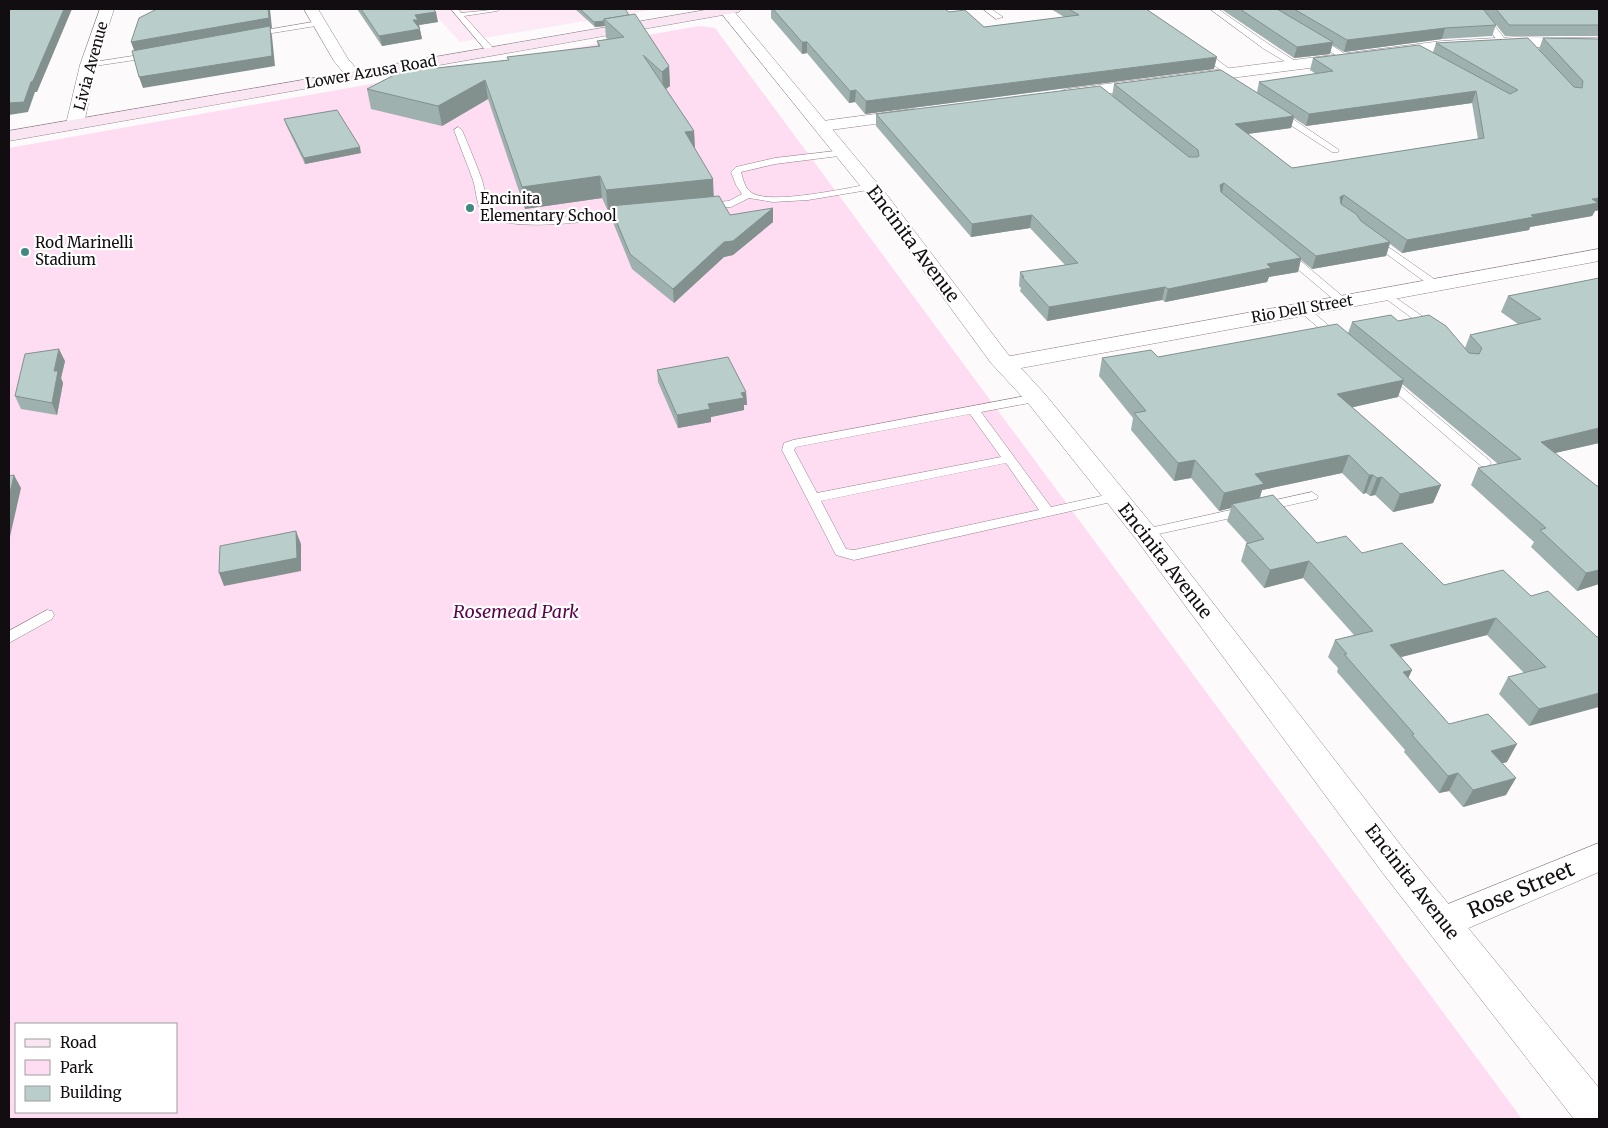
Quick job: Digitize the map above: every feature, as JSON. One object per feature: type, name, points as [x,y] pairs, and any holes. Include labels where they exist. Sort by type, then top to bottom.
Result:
[{"type":"main road","name":"Lower Azusa Road","points":[[9,136],[728,9]]},
{"type":"street","name":"Livia Avenue","points":[[75,124],[88,64],[107,9]]},
{"type":"street","points":[[311,9],[342,61],[354,75]]},
{"type":"street","name":"Encinita Avenue","points":[[728,9],[871,187],[987,343],[1036,398],[1145,533],[1394,862],[1444,922],[1599,1119]]},
{"type":"street","points":[[1048,97],[1101,93],[1413,49],[1503,42],[1528,45],[1599,43]]},
{"type":"street","points":[[823,126],[931,112]]},
{"type":"street","name":"Rio Dell Street","points":[[1005,364],[1599,255]]},
{"type":"street","name":"Rose Street","points":[[1444,922],[1599,857]]},
{"type":"lane","points":[[456,12],[497,9]]},
{"type":"lane","points":[[987,9],[999,17]]},
{"type":"lane","points":[[1214,9],[1244,32],[1296,64]]},
{"type":"lane","points":[[1477,9],[1503,42]]},
{"type":"lane","points":[[456,12],[491,51]]},
{"type":"lane","points":[[244,35],[320,23]]},
{"type":"lane","points":[[1306,33],[1347,58]]},
{"type":"lane","points":[[1192,46],[1225,76]]},
{"type":"lane","points":[[1413,49],[1430,59]]},
{"type":"lane","points":[[88,64],[160,54]]},
{"type":"lane","points":[[1268,107],[1335,150]]},
{"type":"lane","points":[[458,130],[478,181],[485,208],[492,215],[508,221],[535,222],[638,213]]},
{"type":"lane","points":[[844,153],[775,161],[739,169],[736,172],[738,182],[748,195],[779,200],[871,187]]},
{"type":"lane","points":[[696,208],[731,204],[748,195]]},
{"type":"lane","points":[[1369,236],[1436,285]]},
{"type":"lane","points":[[1275,245],[1343,302]]},
{"type":"lane","points":[[1386,294],[1441,334]]},
{"type":"lane","points":[[1303,309],[1348,348]]},
{"type":"lane","points":[[1379,373],[1485,463]]},
{"type":"lane","points":[[1036,398],[788,446],[788,450],[841,552],[846,554],[854,555],[1115,497]]},
{"type":"lane","points":[[974,411],[1048,512]]},
{"type":"lane","points":[[813,498],[1009,459]]},
{"type":"lane","points":[[1145,533],[1312,496]]},
{"type":"lane","points":[[9,638],[46,615]]},
{"type":"shaded area","points":[[430,9],[657,9],[460,42]]},
{"type":"green space","name":"Rosemead Park","points":[[699,26],[715,28],[1522,1119],[9,1119],[9,148]]},
{"type":"building","points":[[9,9],[64,9],[24,102],[9,103]]},
{"type":"building","points":[[157,9],[268,9],[269,18],[131,42],[139,18]]},
{"type":"building","points":[[361,9],[433,9],[436,12],[415,15],[418,20],[413,20],[420,29],[379,36]]},
{"type":"building","points":[[580,9],[625,9],[629,15],[594,22]]},
{"type":"building","points":[[773,9],[945,9],[949,12],[965,10],[984,27],[1079,15],[1069,9],[1146,9],[1217,57],[866,101],[856,90],[850,91],[807,42],[802,42]]},
{"type":"building","points":[[1240,9],[1277,9],[1333,42],[1297,47]]},
{"type":"building","points":[[1294,9],[1483,9],[1496,25],[1445,28],[1347,40]]},
{"type":"building","points":[[1496,9],[1599,9],[1599,25],[1509,25]]},
{"type":"building","points":[[635,14],[669,66],[662,72],[643,55],[694,131],[685,132],[713,179],[606,190],[600,176],[522,187],[485,80],[438,106],[367,89],[429,57],[437,68],[509,60],[507,57],[600,46],[597,41],[624,37],[604,19]]},
{"type":"building","points":[[270,26],[272,56],[139,77],[132,51]]},
{"type":"building","points":[[1528,38],[1574,87],[1582,88],[1583,81],[1543,38],[1599,39],[1599,198],[1592,199],[1598,203],[1531,215],[1534,217],[1407,240],[1344,195],[1340,197],[1341,204],[1390,242],[1316,256],[1224,183],[1220,185],[1221,192],[1301,258],[1267,264],[1271,268],[1168,289],[1165,287],[1049,307],[1022,277],[1024,277],[1020,272],[1078,263],[1032,215],[972,224],[876,114],[1100,86],[1189,157],[1197,157],[1199,156],[1198,150],[1114,84],[1221,70],[1294,116],[1235,124],[1292,168],[1484,138],[1476,91],[1309,114],[1259,82],[1333,71],[1313,58],[1419,45],[1510,94],[1518,90],[1436,43]]},
{"type":"building","points":[[337,110],[360,147],[304,158],[284,119]]},
{"type":"building","points":[[719,196],[730,215],[773,208],[733,241],[724,242],[673,289],[630,254],[610,206]]},
{"type":"building","points":[[1599,278],[1599,428],[1541,442],[1599,486],[1599,570],[1586,573],[1540,530],[1546,528],[1478,468],[1521,459],[1352,322],[1391,315],[1398,321],[1429,315],[1446,326],[1469,353],[1479,354],[1482,348],[1470,335],[1541,319],[1508,296]]},
{"type":"building","points":[[1337,324],[1404,380],[1337,394],[1441,485],[1400,494],[1382,477],[1377,478],[1369,475],[1349,455],[1255,474],[1264,484],[1224,493],[1195,460],[1178,463],[1134,413],[1146,411],[1102,358],[1151,350],[1158,357]]},
{"type":"building","points":[[59,349],[54,371],[58,371],[52,403],[15,396],[25,354]]},
{"type":"building","points":[[728,357],[746,392],[741,393],[744,398],[708,404],[710,409],[677,415],[657,370]]},
{"type":"building","points":[[14,475],[9,497],[9,476]]},
{"type":"building","points":[[1273,495],[1317,543],[1346,536],[1362,553],[1402,543],[1444,585],[1503,570],[1531,596],[1548,591],[1597,637],[1599,636],[1599,693],[1539,709],[1508,677],[1546,667],[1496,618],[1390,645],[1412,670],[1403,672],[1449,724],[1488,714],[1517,744],[1491,751],[1516,778],[1473,790],[1458,773],[1448,776],[1344,654],[1347,654],[1335,640],[1373,631],[1309,561],[1270,570],[1246,544],[1264,539],[1232,504]]},
{"type":"building","points":[[296,531],[297,558],[219,573],[220,546]]},
{"type":"place","name":"Encinita Elementary School","points":[[470,208]]},
{"type":"place","name":"Rod Marinelli Stadium","points":[[25,252]]}]
